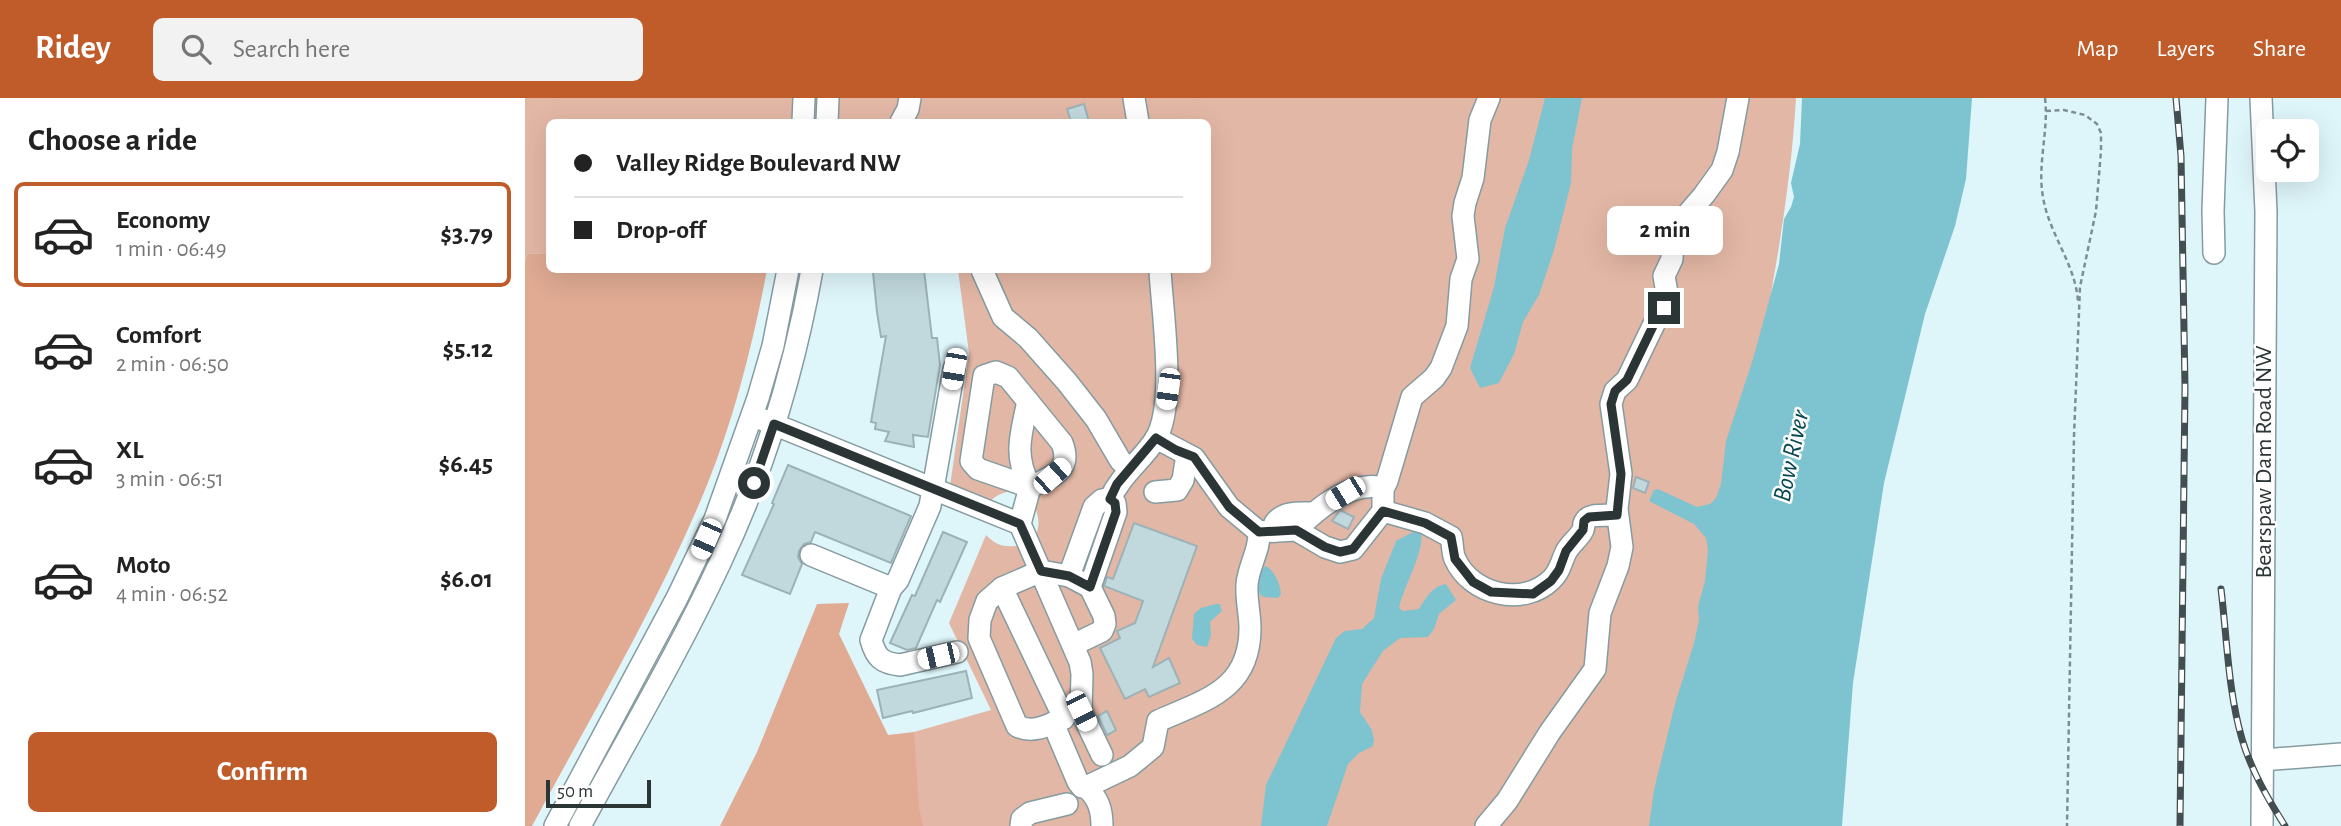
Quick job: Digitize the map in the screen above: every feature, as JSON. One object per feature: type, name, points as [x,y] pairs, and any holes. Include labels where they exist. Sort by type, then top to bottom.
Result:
[{"type":"street","points":[[803,119],[804,98]]},
{"type":"street","points":[[827,119],[828,98]]},
{"type":"street","points":[[903,119],[910,98]]},
{"type":"street","points":[[1134,98],[1138,119]]},
{"type":"street","points":[[1156,438],[1194,457],[1229,507],[1276,531],[1340,552],[1353,549],[1383,501],[1412,397],[1434,379],[1441,368],[1457,326],[1459,293],[1468,259],[1463,216],[1473,178],[1480,120],[1489,98]]},
{"type":"street","points":[[1486,826],[1507,801],[1550,732],[1595,669],[1600,613],[1619,566],[1622,547],[1617,515],[1621,474],[1611,404],[1615,391],[1627,380],[1664,308],[1667,293],[1664,276],[1672,259],[1673,231],[1705,195],[1725,162],[1738,98]]},
{"type":"street","points":[[2214,253],[2217,98]]},
{"type":"street","name":"Bearspaw Dam Road NW","points":[[2261,98],[2266,212],[2262,826]]},
{"type":"street","points":[[555,826],[697,559],[731,479],[753,416],[775,336],[787,273]]},
{"type":"street","points":[[580,826],[720,563],[754,483],[800,332],[811,273]]},
{"type":"street","points":[[983,273],[1003,317],[1028,338],[1067,382],[1096,419],[1120,460],[1129,469]]},
{"type":"street","points":[[1110,499],[1117,484],[1156,438],[1165,410],[1168,389],[1160,273]]},
{"type":"street","points":[[954,369],[930,506],[898,580],[891,588],[871,640],[883,662],[900,665],[957,652]]},
{"type":"street","points":[[996,372],[1008,377],[1062,443],[1067,454],[1064,465],[1052,476],[1030,487],[978,469],[971,461],[984,376],[996,372]]},
{"type":"street","points":[[1028,401],[1019,451],[1020,468],[1030,487],[1020,524],[1073,645],[1082,674],[1066,718]]},
{"type":"street","points":[[753,416],[1020,524]]},
{"type":"street","points":[[1155,492],[1177,490],[1183,480],[1187,455]]},
{"type":"street","points":[[1276,531],[1275,523],[1284,516],[1313,513],[1345,493],[1371,486],[1378,487],[1383,501],[1451,537],[1455,559],[1473,582],[1491,592],[1533,594],[1551,581],[1559,570],[1566,551],[1583,530],[1584,521],[1589,517],[1617,515]]},
{"type":"street","points":[[1069,576],[1094,507],[1102,500],[1110,499],[1115,503],[1116,512],[1090,587]]},
{"type":"street","points":[[1060,826],[1067,804],[1084,787],[1130,765],[1153,747],[1158,721],[1208,699],[1235,679],[1242,668],[1250,629],[1247,579],[1259,542],[1276,531]]},
{"type":"street","points":[[811,555],[891,588]]},
{"type":"street","points":[[1066,718],[1025,731],[1017,726],[979,638],[980,620],[987,601],[1002,588],[1041,571],[1069,576],[1090,587],[1105,624],[1103,631],[1073,645]]},
{"type":"street","points":[[1002,588],[1066,718],[1084,787],[1097,797],[1102,826]]},
{"type":"street","points":[[1066,718],[1102,755]]},
{"type":"street","points":[[2262,760],[2341,754]]},
{"type":"street","points":[[1021,826],[1022,819],[1030,813],[1067,804]]},
{"type":"path","points":[[2045,98],[2042,195],[2047,216],[2077,287],[2079,311]]},
{"type":"path","points":[[2046,111],[2064,110],[2085,115],[2097,124],[2101,134],[2100,179],[2080,287],[2073,450],[2067,826]]},
{"type":"shaded area","points":[[525,98],[1796,98],[1784,217],[1771,296],[1711,620],[1669,826],[908,826],[914,732],[991,710],[949,623],[986,535],[1000,545],[1016,546],[1029,541],[1037,532],[1035,508],[1028,498],[1018,492],[1005,492],[990,501],[950,486],[969,353],[958,273],[1211,273],[1211,119],[546,119],[546,253],[527,254],[525,260]]},
{"type":"shaded area","points":[[546,253],[546,273],[766,273],[735,406],[707,485],[668,572],[624,658],[532,826],[525,826],[527,254]]},
{"type":"shaded area","points":[[849,603],[839,634],[888,735],[914,732],[919,808],[923,826],[720,826],[757,752],[817,604]]},
{"type":"water","points":[[1545,98],[1582,98],[1572,149],[1571,183],[1539,295],[1523,322],[1514,354],[1499,383],[1480,388],[1470,368],[1494,287],[1505,228],[1529,160]]},
{"type":"water","name":"Bow River","points":[[1802,98],[1972,98],[1966,179],[1955,226],[1925,314],[1884,483],[1853,683],[1842,826],[1649,826],[1654,790],[1699,620],[1698,606],[1705,581],[1708,550],[1706,538],[1694,524],[1649,501],[1654,490],[1658,489],[1697,507],[1710,504],[1716,498],[1721,484],[1726,441],[1753,359],[1779,264],[1784,219],[1794,197],[1791,183],[1800,144]]},
{"type":"water","points":[[1415,531],[1421,531],[1420,549],[1399,608],[1403,611],[1419,609],[1433,590],[1446,584],[1456,600],[1439,614],[1428,637],[1400,638],[1383,651],[1362,684],[1360,712],[1372,730],[1373,746],[1359,753],[1348,764],[1327,826],[1261,826],[1266,785],[1336,638],[1345,631],[1362,629],[1374,618],[1381,579],[1396,541]]},
{"type":"water","points":[[1265,566],[1271,570],[1278,582],[1281,594],[1278,598],[1263,597],[1257,591],[1259,575]]},
{"type":"water","points":[[1220,604],[1222,611],[1210,622],[1211,635],[1207,647],[1197,645],[1192,639],[1194,614],[1201,608]]},
{"type":"building","points":[[1084,104],[1088,119],[1070,119],[1067,109]]},
{"type":"building","points":[[873,273],[924,273],[932,338],[937,338],[940,365],[928,437],[913,435],[914,447],[885,441],[889,432],[875,429],[876,423],[871,422],[886,336],[881,337]]},
{"type":"building","points":[[788,465],[911,516],[891,563],[815,532],[811,542],[804,544],[799,551],[798,557],[802,564],[790,594],[742,575],[774,504],[772,503]]},
{"type":"building","points":[[1636,477],[1649,482],[1645,493],[1633,488]]},
{"type":"building","points":[[1340,510],[1354,517],[1348,529],[1332,521]]},
{"type":"building","points":[[1134,523],[1197,546],[1153,667],[1169,658],[1180,683],[1149,697],[1145,689],[1125,699],[1100,648],[1120,638],[1117,631],[1135,623],[1143,601],[1104,586],[1107,577],[1113,579]]},
{"type":"building","points":[[943,532],[967,542],[916,648],[907,650],[890,643],[912,595],[915,596]]},
{"type":"building","points":[[966,671],[972,698],[883,718],[877,690]]},
{"type":"building","points":[[1107,711],[1116,730],[1107,735],[1098,716]]},
{"type":"railway","points":[[2176,98],[2181,156],[2185,387],[2180,826]]},
{"type":"railway","points":[[2221,589],[2237,721],[2255,773],[2285,826]]},
{"type":"route","points":[[754,483],[774,424],[1020,524],[1041,571],[1069,576],[1090,587],[1116,512],[1115,503],[1110,499],[1117,484],[1156,438],[1194,457],[1229,507],[1259,532],[1296,530],[1325,547],[1340,552],[1353,549],[1383,511],[1425,523],[1451,537],[1455,559],[1473,582],[1491,592],[1533,594],[1551,581],[1559,570],[1566,551],[1583,530],[1584,521],[1589,517],[1617,515],[1621,474],[1611,404],[1615,391],[1627,380],[1664,308]]}]
